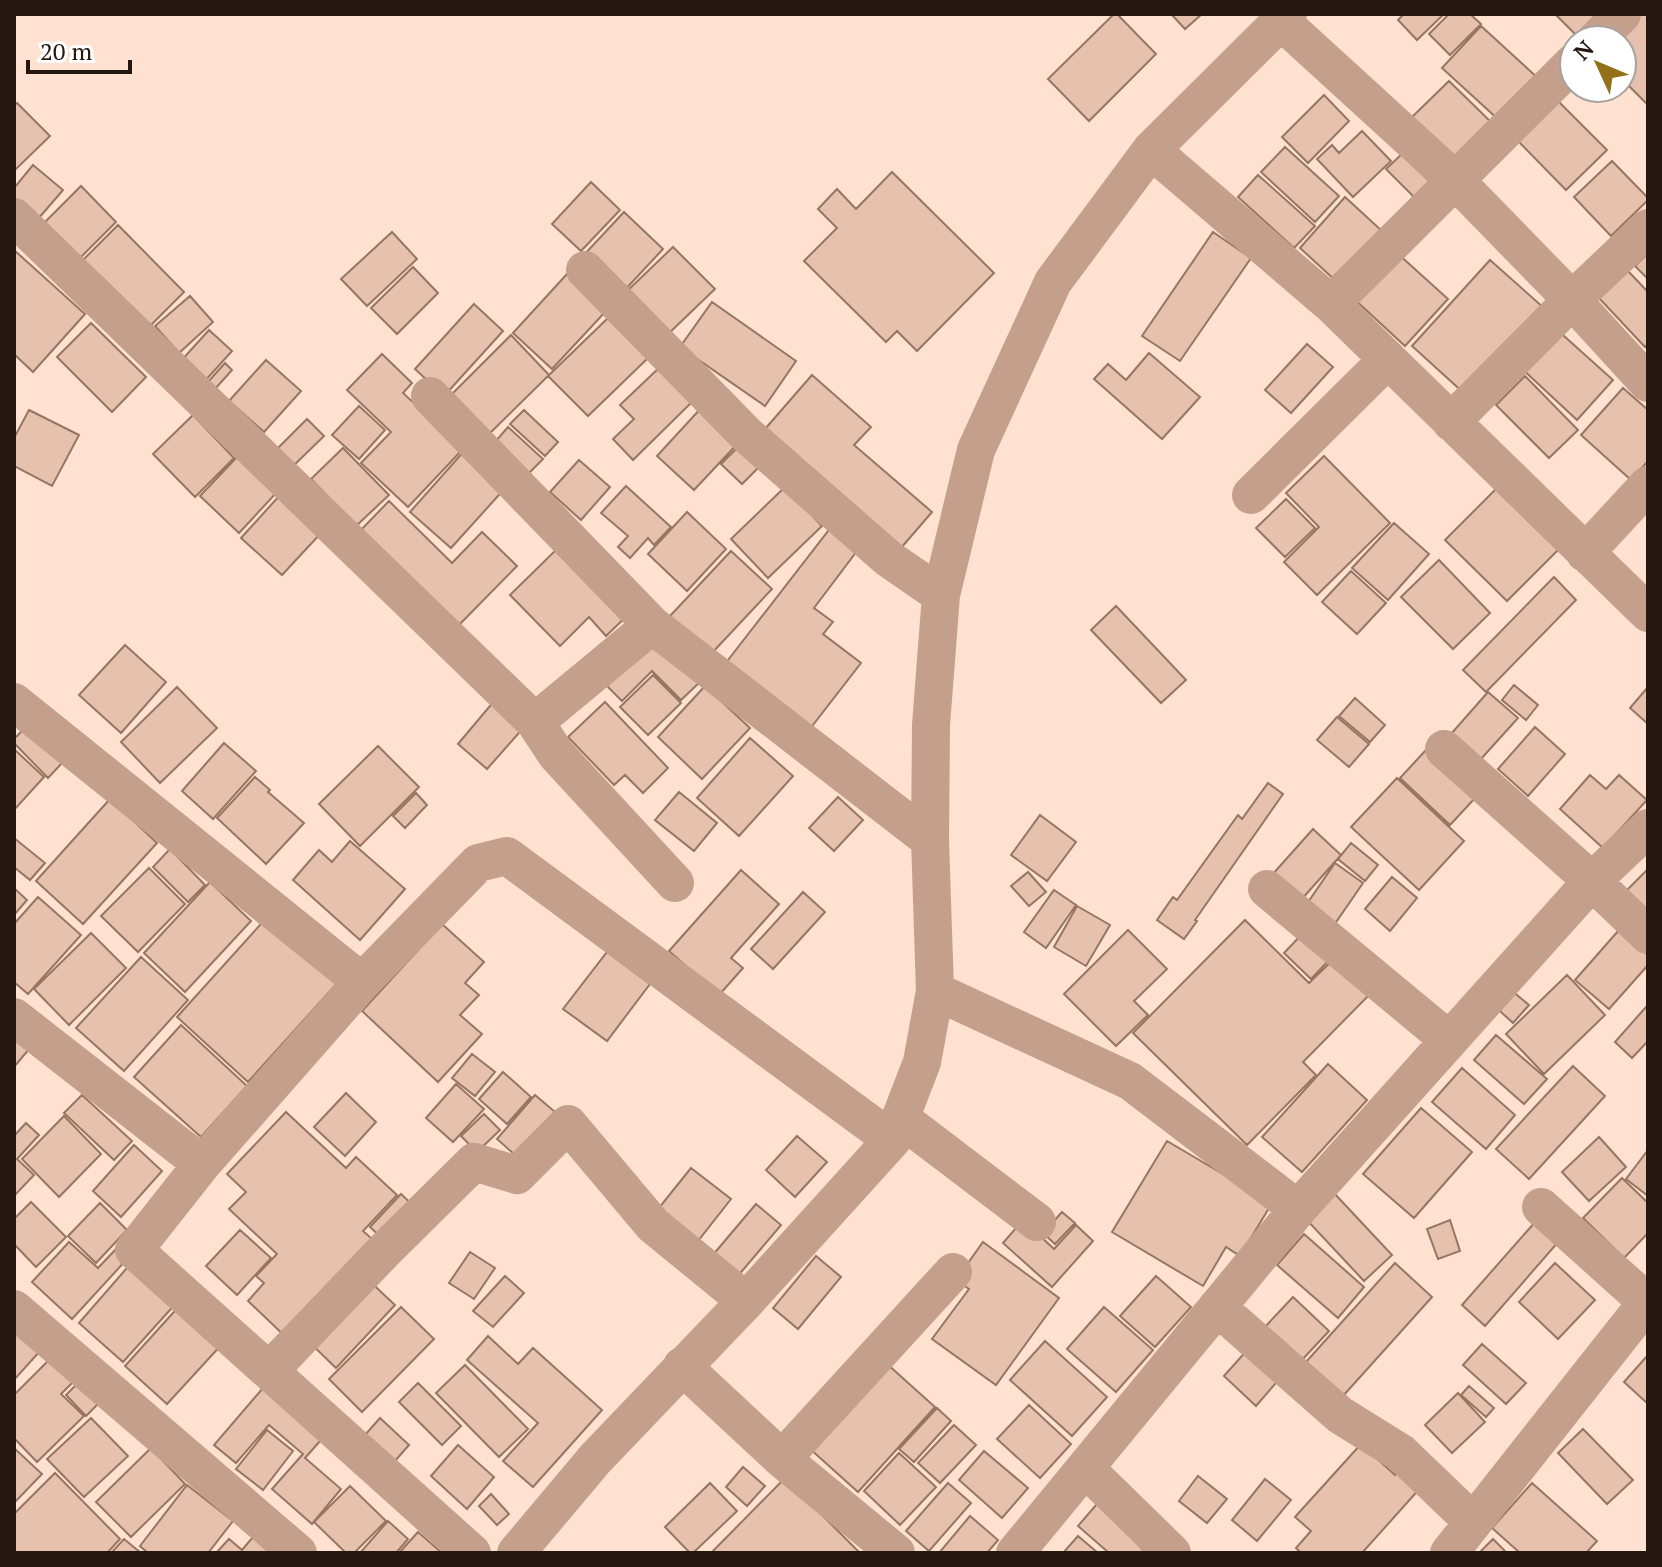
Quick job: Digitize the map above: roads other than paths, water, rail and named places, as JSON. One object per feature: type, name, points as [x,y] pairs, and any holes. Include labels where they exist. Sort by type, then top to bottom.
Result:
[{"type":"street","points":[[516,1553],[595,1459],[746,1301],[896,1129],[922,1062],[935,991],[930,840],[931,725],[941,595],[976,450],[1053,282],[1151,150],[1284,17],[1455,180],[1648,383]]},
{"type":"street","points":[[1331,304],[1558,78]]},
{"type":"street","points":[[1151,150],[1331,304],[1648,613]]},
{"type":"street","points":[[14,217],[535,722],[556,754],[675,883]]},
{"type":"street","points":[[1451,422],[1648,228]]},
{"type":"street","points":[[585,270],[747,435],[889,559],[941,595]]},
{"type":"street","points":[[1251,495],[1387,360]]},
{"type":"street","points":[[430,396],[652,625],[930,840]]},
{"type":"street","points":[[1585,553],[1648,485]]},
{"type":"street","points":[[535,722],[652,625]]},
{"type":"street","points":[[14,702],[362,982]]},
{"type":"street","points":[[1444,749],[1648,935]]},
{"type":"street","points":[[1015,1553],[1298,1209],[1592,881],[1648,828]]},
{"type":"street","points":[[472,1553],[134,1250],[202,1164],[362,982],[478,863],[507,856],[896,1129],[1037,1222]]},
{"type":"street","points":[[1267,889],[1449,1040]]},
{"type":"street","points":[[935,991],[1130,1081],[1298,1209]]},
{"type":"street","points":[[14,1017],[202,1164]]},
{"type":"street","points":[[269,1371],[474,1162],[517,1175],[568,1124],[653,1225],[746,1301]]},
{"type":"street","points":[[1449,1553],[1648,1301],[1541,1207]]},
{"type":"street","points":[[782,1459],[953,1272]]},
{"type":"street","points":[[1217,1307],[1340,1415],[1401,1453],[1473,1522]]},
{"type":"street","points":[[14,1309],[298,1553]]},
{"type":"street","points":[[682,1366],[782,1459],[896,1553]]},
{"type":"street","points":[[1085,1468],[1172,1553]]}]
